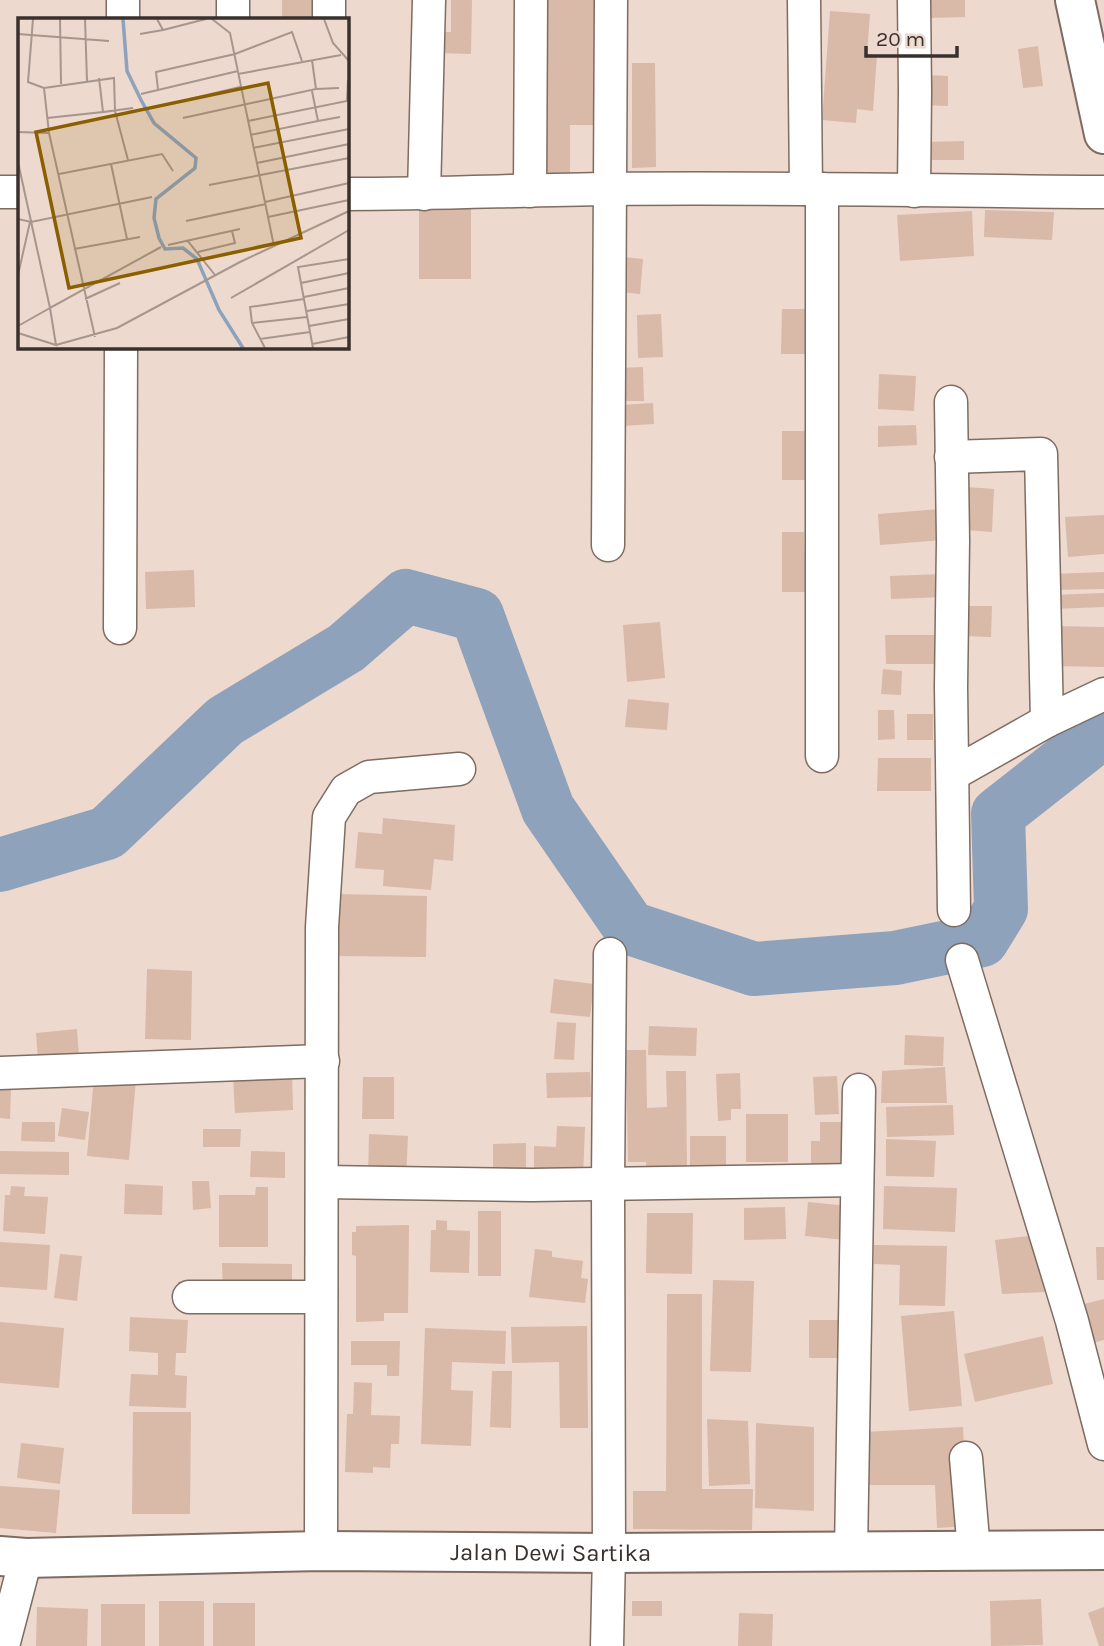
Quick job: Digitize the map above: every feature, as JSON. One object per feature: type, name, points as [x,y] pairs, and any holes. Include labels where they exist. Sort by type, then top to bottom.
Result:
[{"type":"main road","points":[[1074,0],[1104,134]]},
{"type":"main road","name":"Jalan Dewi Sartika","points":[[13,1557],[321,1551],[610,1553],[1104,1550]]},
{"type":"street","points":[[123,0],[123,18]]},
{"type":"street","points":[[233,0],[233,18]]},
{"type":"street","points":[[329,0],[329,18]]},
{"type":"street","points":[[424,194],[429,0]]},
{"type":"street","points":[[530,191],[531,0]]},
{"type":"street","points":[[608,545],[611,0]]},
{"type":"street","points":[[804,0],[814,189],[822,756]]},
{"type":"street","points":[[914,0],[914,191]]},
{"type":"street","points":[[348,194],[610,189],[1104,192]]},
{"type":"street","points":[[0,192],[18,192]]},
{"type":"street","points":[[120,628],[121,348]]},
{"type":"street","points":[[951,402],[954,910]]},
{"type":"street","points":[[951,457],[1041,454],[1047,721]]},
{"type":"street","points":[[953,774],[1047,721],[1104,694]]},
{"type":"street","points":[[321,1551],[322,928],[329,817],[346,790],[369,777],[459,769]]},
{"type":"street","points":[[607,1646],[610,1553],[610,954]]},
{"type":"street","points":[[962,960],[1068,1308],[1104,1444]]},
{"type":"street","points":[[0,1073],[323,1061]]},
{"type":"street","points":[[851,1551],[859,1090]]},
{"type":"street","points":[[323,1182],[532,1185],[857,1180]]},
{"type":"street","points":[[189,1297],[321,1297]]},
{"type":"street","points":[[966,1458],[974,1551]]},
{"type":"street","points":[[3,1646],[13,1557]]},
{"type":"building","points":[[282,0],[314,0],[314,18],[282,18]]},
{"type":"building","points":[[451,0],[472,0],[471,54],[438,53],[439,32],[451,32]]},
{"type":"building","points":[[537,0],[599,0],[600,104],[594,104],[594,125],[570,125],[570,176],[538,176]]},
{"type":"building","points":[[926,0],[965,0],[965,17],[927,18]]},
{"type":"building","points":[[830,11],[870,14],[867,54],[877,55],[873,111],[857,109],[856,123],[822,120]]},
{"type":"building","points":[[1038,46],[1043,86],[1023,88],[1018,49]]},
{"type":"building","points":[[632,63],[655,63],[656,167],[632,168]]},
{"type":"building","points":[[924,75],[948,76],[948,106],[923,105]]},
{"type":"building","points":[[964,141],[964,160],[926,160],[926,142]]},
{"type":"building","points":[[419,200],[471,200],[471,279],[419,279]]},
{"type":"building","points":[[985,210],[1054,212],[1052,240],[984,237]]},
{"type":"building","points":[[972,211],[974,256],[900,261],[897,215]]},
{"type":"building","points":[[622,257],[643,259],[640,294],[619,292]]},
{"type":"building","points":[[782,309],[814,309],[814,354],[781,354]]},
{"type":"building","points":[[661,314],[663,357],[638,358],[637,315]]},
{"type":"building","points":[[643,367],[644,401],[620,401],[619,368]]},
{"type":"building","points":[[879,374],[916,376],[914,411],[878,409]]},
{"type":"building","points":[[653,403],[654,424],[621,426],[620,405]]},
{"type":"building","points":[[916,425],[917,445],[878,447],[878,426]]},
{"type":"building","points":[[782,431],[813,431],[813,480],[782,480]]},
{"type":"building","points":[[967,487],[994,489],[992,532],[965,530]]},
{"type":"building","points":[[940,509],[943,540],[880,545],[878,514]]},
{"type":"building","points":[[1104,515],[1104,554],[1068,557],[1065,517]]},
{"type":"building","points":[[782,532],[804,532],[805,556],[819,557],[819,578],[805,578],[805,592],[782,592]]},
{"type":"building","points":[[194,570],[195,607],[146,609],[145,572]]},
{"type":"building","points":[[1104,572],[1104,589],[1052,590],[1051,574]]},
{"type":"building","points":[[943,574],[944,597],[891,599],[890,576]]},
{"type":"building","points":[[1104,593],[1104,607],[1052,609],[1052,595]]},
{"type":"building","points":[[964,606],[992,606],[991,637],[964,636]]},
{"type":"building","points":[[660,622],[665,678],[627,682],[623,625]]},
{"type":"building","points":[[1054,626],[1104,627],[1104,667],[1053,666]]},
{"type":"building","points":[[885,635],[934,635],[934,664],[886,664]]},
{"type":"building","points":[[883,669],[902,671],[901,695],[881,694]]},
{"type":"building","points":[[628,699],[669,703],[667,730],[625,727]]},
{"type":"building","points":[[878,710],[894,710],[895,739],[878,740]]},
{"type":"building","points":[[907,714],[933,714],[933,740],[907,740]]},
{"type":"building","points":[[878,758],[931,758],[931,791],[877,791]]},
{"type":"building","points":[[383,818],[455,825],[453,861],[434,859],[431,890],[383,886],[384,870],[355,868],[358,832],[382,834]]},
{"type":"building","points":[[339,894],[427,896],[426,957],[338,956]]},
{"type":"building","points":[[147,969],[192,971],[191,1040],[145,1039]]},
{"type":"building","points":[[554,979],[594,984],[590,1017],[550,1013]]},
{"type":"building","points":[[557,1022],[576,1023],[574,1060],[554,1059]]},
{"type":"building","points":[[649,1026],[697,1028],[696,1056],[648,1055]]},
{"type":"building","points":[[77,1029],[79,1056],[38,1060],[36,1033]]},
{"type":"building","points":[[905,1035],[944,1037],[943,1066],[904,1065]]},
{"type":"building","points":[[626,1050],[646,1050],[647,1108],[667,1107],[666,1071],[686,1071],[687,1172],[646,1173],[646,1162],[628,1162]]},
{"type":"building","points":[[945,1067],[947,1103],[881,1103],[882,1071]]},
{"type":"building","points":[[590,1072],[591,1097],[547,1098],[546,1073]]},
{"type":"building","points":[[740,1073],[741,1109],[731,1109],[731,1120],[718,1121],[716,1074]]},
{"type":"building","points":[[292,1075],[293,1110],[235,1113],[233,1077]]},
{"type":"building","points":[[94,1076],[136,1079],[129,1160],[87,1156]]},
{"type":"building","points":[[837,1076],[839,1114],[815,1115],[813,1077]]},
{"type":"building","points":[[363,1077],[394,1077],[394,1119],[362,1119]]},
{"type":"building","points":[[0,1088],[11,1089],[10,1119],[0,1118]]},
{"type":"building","points":[[953,1105],[954,1135],[887,1137],[886,1107]]},
{"type":"building","points":[[62,1108],[89,1112],[85,1140],[58,1136]]},
{"type":"building","points":[[746,1114],[788,1114],[788,1162],[746,1162]]},
{"type":"building","points":[[22,1122],[55,1122],[55,1142],[21,1141]]},
{"type":"building","points":[[820,1122],[841,1122],[841,1168],[811,1168],[811,1141],[820,1141]]},
{"type":"building","points":[[557,1126],[585,1127],[583,1177],[534,1174],[534,1146],[556,1147]]},
{"type":"building","points":[[203,1129],[241,1129],[240,1147],[203,1147]]},
{"type":"building","points":[[369,1134],[408,1136],[406,1178],[368,1178]]},
{"type":"building","points":[[690,1136],[726,1136],[726,1169],[690,1169]]},
{"type":"building","points":[[886,1139],[936,1141],[934,1177],[886,1176]]},
{"type":"building","points":[[526,1143],[526,1169],[493,1169],[493,1144]]},
{"type":"building","points":[[0,1151],[69,1152],[69,1175],[0,1174]]},
{"type":"building","points":[[251,1151],[285,1152],[285,1178],[250,1177]]},
{"type":"building","points":[[192,1181],[209,1181],[211,1208],[193,1210]]},
{"type":"building","points":[[125,1184],[163,1186],[162,1215],[124,1214]]},
{"type":"building","points":[[11,1186],[25,1187],[24,1196],[48,1197],[45,1234],[3,1231],[5,1195],[10,1195]]},
{"type":"building","points":[[884,1186],[957,1188],[955,1232],[883,1229]]},
{"type":"building","points":[[256,1187],[268,1187],[268,1247],[219,1247],[219,1195],[255,1195]]},
{"type":"building","points":[[808,1202],[849,1206],[846,1240],[805,1236]]},
{"type":"building","points":[[785,1207],[786,1239],[744,1240],[744,1208]]},
{"type":"building","points":[[478,1211],[501,1211],[501,1276],[478,1276]]},
{"type":"building","points":[[647,1213],[693,1213],[692,1274],[646,1273]]},
{"type":"building","points":[[436,1220],[447,1221],[447,1230],[470,1231],[469,1273],[430,1272],[431,1230],[436,1230]]},
{"type":"building","points":[[409,1225],[408,1313],[384,1313],[384,1321],[356,1322],[356,1256],[352,1255],[352,1232],[356,1232],[356,1226]]},
{"type":"building","points":[[1036,1235],[1045,1292],[1002,1294],[995,1240]]},
{"type":"building","points":[[0,1242],[50,1245],[47,1290],[0,1287]]},
{"type":"building","points":[[874,1245],[947,1246],[945,1306],[899,1305],[900,1265],[874,1264]]},
{"type":"building","points":[[1096,1247],[1104,1247],[1104,1280],[1097,1280]]},
{"type":"building","points":[[535,1249],[552,1251],[552,1257],[583,1261],[581,1278],[588,1279],[585,1303],[529,1297]]},
{"type":"building","points":[[60,1254],[82,1256],[77,1301],[54,1298]]},
{"type":"building","points":[[222,1263],[292,1264],[292,1292],[223,1292]]},
{"type":"building","points":[[713,1280],[754,1281],[751,1372],[710,1371]]},
{"type":"building","points":[[667,1294],[702,1294],[702,1489],[753,1489],[752,1530],[633,1529],[633,1491],[666,1491]]},
{"type":"building","points":[[1104,1299],[1104,1340],[1085,1345],[1076,1306]]},
{"type":"building","points":[[954,1311],[962,1406],[909,1411],[901,1316]]},
{"type":"building","points":[[130,1317],[188,1320],[186,1353],[176,1353],[175,1375],[187,1376],[186,1408],[129,1406],[131,1374],[158,1375],[158,1353],[129,1351]]},
{"type":"building","points":[[809,1320],[848,1320],[848,1358],[809,1358]]},
{"type":"building","points":[[0,1322],[64,1328],[59,1388],[0,1383]]},
{"type":"building","points":[[587,1326],[588,1428],[560,1428],[559,1362],[512,1363],[511,1327]]},
{"type":"building","points":[[425,1328],[506,1331],[505,1364],[452,1362],[451,1390],[473,1391],[471,1446],[421,1444]]},
{"type":"building","points":[[1043,1336],[1053,1384],[975,1402],[964,1354]]},
{"type":"building","points":[[351,1341],[400,1341],[399,1376],[387,1376],[387,1365],[351,1365]]},
{"type":"building","points":[[492,1371],[512,1371],[511,1428],[490,1427]]},
{"type":"building","points":[[354,1382],[372,1383],[371,1415],[400,1416],[399,1444],[391,1444],[390,1468],[373,1467],[373,1473],[345,1472],[347,1414],[353,1414]]},
{"type":"building","points":[[133,1412],[191,1412],[190,1514],[132,1514]]},
{"type":"building","points":[[707,1419],[748,1421],[750,1484],[709,1486]]},
{"type":"building","points":[[756,1423],[814,1427],[814,1511],[755,1508]]},
{"type":"building","points":[[963,1427],[968,1526],[937,1528],[935,1485],[863,1485],[863,1432]]},
{"type":"building","points":[[21,1443],[64,1448],[60,1484],[17,1478]]},
{"type":"building","points":[[0,1486],[60,1490],[56,1533],[0,1528]]},
{"type":"building","points":[[1041,1599],[1043,1645],[991,1646],[990,1601]]},
{"type":"building","points":[[159,1601],[204,1601],[204,1646],[159,1646]]},
{"type":"building","points":[[632,1601],[662,1601],[662,1616],[632,1616]]},
{"type":"building","points":[[213,1603],[255,1603],[255,1646],[213,1646]]},
{"type":"building","points":[[101,1604],[145,1604],[145,1646],[101,1646]]},
{"type":"building","points":[[37,1607],[88,1609],[87,1646],[36,1646]]},
{"type":"building","points":[[1104,1607],[1104,1646],[1099,1646],[1088,1613]]},
{"type":"building","points":[[739,1613],[773,1614],[772,1646],[738,1646]]},
{"type":"waterway","points":[[0,865],[107,833],[225,721],[346,648],[406,596],[477,615],[548,809],[630,928],[754,969],[895,958],[982,940],[1001,909],[998,814],[1096,737],[1104,736]]}]
